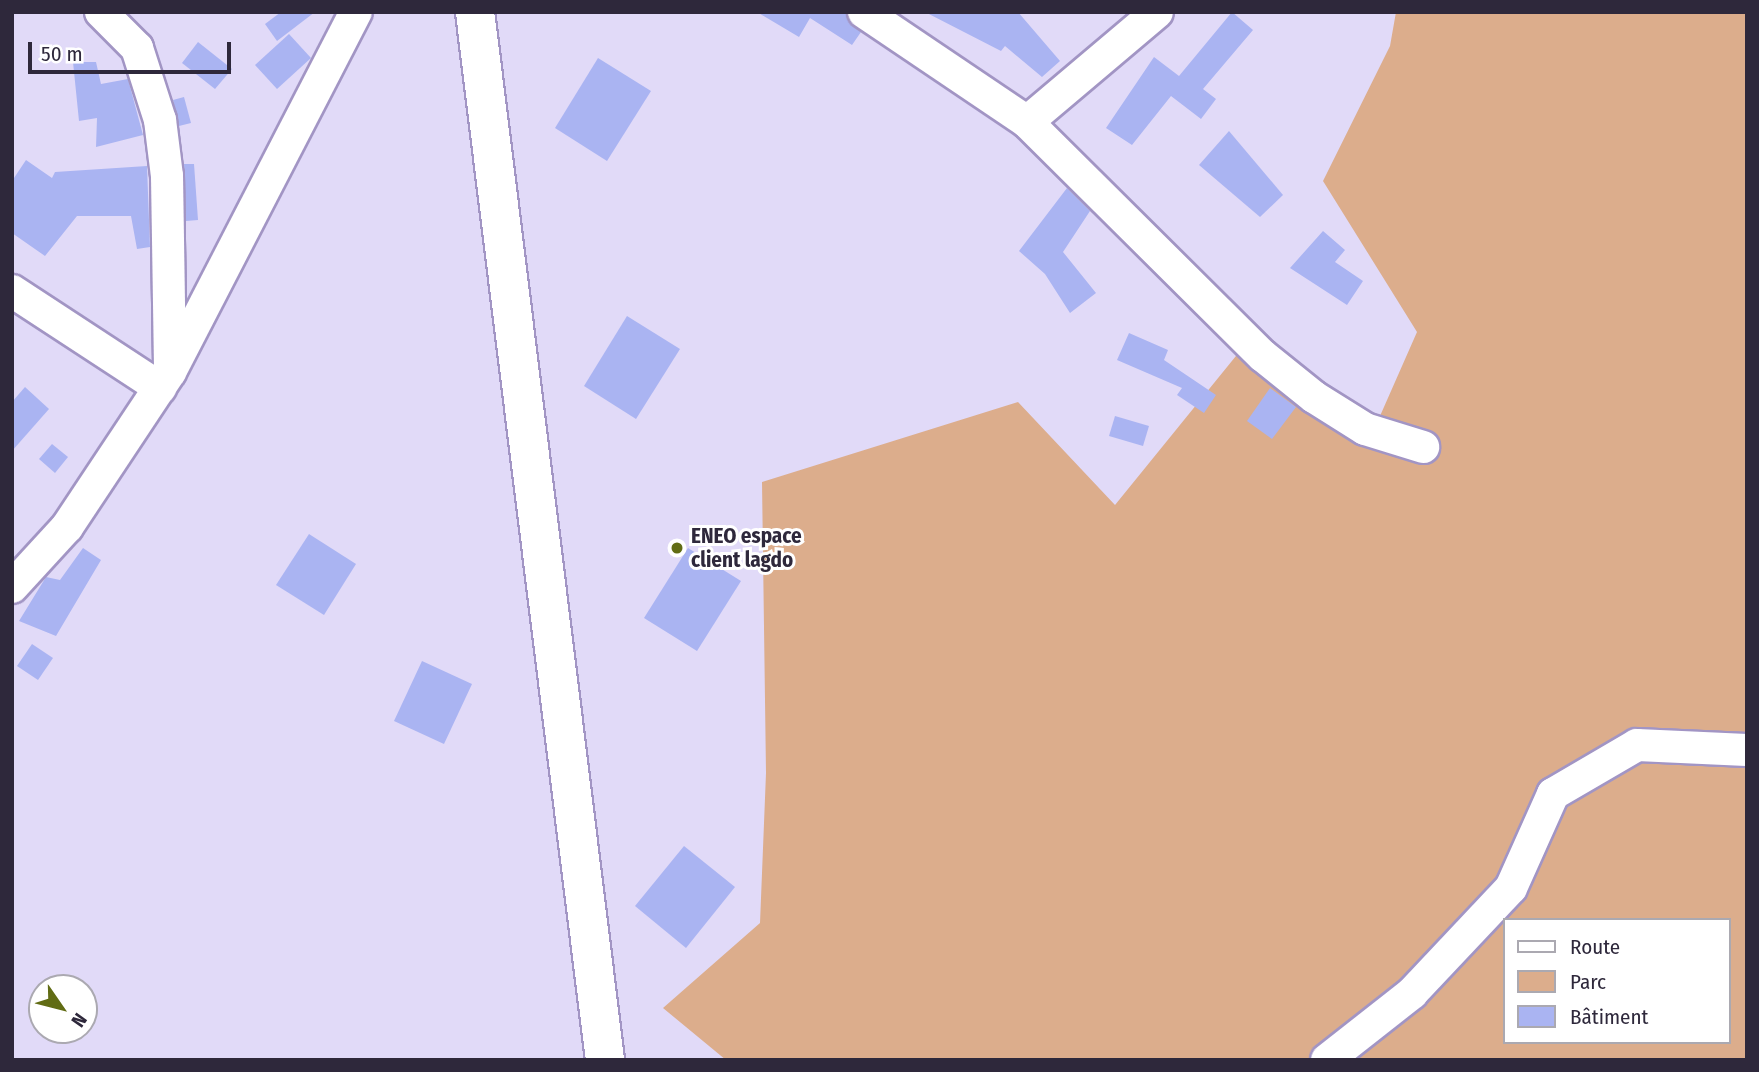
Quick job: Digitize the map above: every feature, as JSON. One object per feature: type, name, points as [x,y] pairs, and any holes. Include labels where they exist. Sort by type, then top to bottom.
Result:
[{"type":"street","points":[[101,12],[137,48],[160,120],[165,380]]},
{"type":"street","points":[[12,587],[67,527],[165,380],[356,12]]},
{"type":"street","points":[[475,12],[605,1060]]},
{"type":"street","points":[[864,12],[1027,122],[1263,356],[1343,418],[1423,447]]},
{"type":"street","points":[[1027,122],[1157,12]]},
{"type":"street","points":[[12,291],[165,380]]},
{"type":"street","points":[[1326,1060],[1412,992],[1511,888],[1553,794],[1637,746],[1747,750]]},
{"type":"green space","points":[[1396,12],[1747,12],[1747,1060],[726,1060],[663,1008],[760,923],[766,773],[762,482],[1018,402],[1115,505],[1240,351],[1369,441],[1417,332],[1323,181],[1390,46]]},
{"type":"building","points":[[281,12],[315,12],[277,41],[265,24]]},
{"type":"building","points":[[757,12],[846,12],[861,32],[852,45],[810,18],[799,37]]},
{"type":"building","points":[[925,12],[1018,12],[1060,61],[1042,77],[1005,46],[1001,51]]},
{"type":"building","points":[[1232,12],[1253,30],[1203,89],[1216,99],[1201,119],[1171,96],[1132,145],[1106,128],[1154,57],[1179,76]]},
{"type":"building","points":[[289,34],[311,58],[277,89],[255,65]]},
{"type":"building","points":[[198,42],[232,69],[215,89],[182,63]]},
{"type":"building","points":[[598,58],[651,91],[607,161],[555,128]]},
{"type":"building","points":[[73,62],[96,62],[101,84],[128,79],[143,135],[96,147],[97,118],[79,121]]},
{"type":"building","points":[[184,97],[191,123],[179,126],[173,100]]},
{"type":"building","points":[[1229,131],[1283,195],[1260,217],[1199,165]]},
{"type":"building","points":[[26,160],[52,178],[55,172],[147,166],[150,247],[137,249],[131,216],[77,216],[45,256],[12,233],[12,181]]},
{"type":"building","points":[[184,164],[194,164],[198,220],[186,221]]},
{"type":"building","points":[[1067,188],[1090,211],[1063,252],[1096,293],[1070,313],[1045,274],[1019,251]]},
{"type":"building","points":[[1323,231],[1345,250],[1335,262],[1363,281],[1347,305],[1290,268]]},
{"type":"building","points":[[627,316],[680,349],[636,419],[584,386]]},
{"type":"building","points":[[1129,333],[1168,350],[1164,360],[1216,395],[1204,413],[1177,395],[1182,388],[1117,360]]},
{"type":"building","points":[[25,387],[49,409],[12,451],[12,402]]},
{"type":"building","points":[[1270,388],[1296,407],[1272,439],[1247,421]]},
{"type":"building","points":[[1115,416],[1149,426],[1143,446],[1109,436]]},
{"type":"building","points":[[52,444],[68,457],[55,473],[39,459]]},
{"type":"building","points":[[309,534],[356,564],[324,615],[276,585]]},
{"type":"building","points":[[83,548],[101,560],[56,636],[19,621],[46,577],[60,580]]},
{"type":"building","points":[[688,548],[741,581],[697,651],[644,618]]},
{"type":"building","points":[[32,644],[53,658],[38,680],[17,666]]},
{"type":"building","points":[[422,661],[472,684],[444,744],[394,721]]},
{"type":"building","points":[[684,846],[735,887],[686,948],[635,906]]},
{"type":"place","name":"ENEO espace client lagdo","points":[[677,548]]}]
